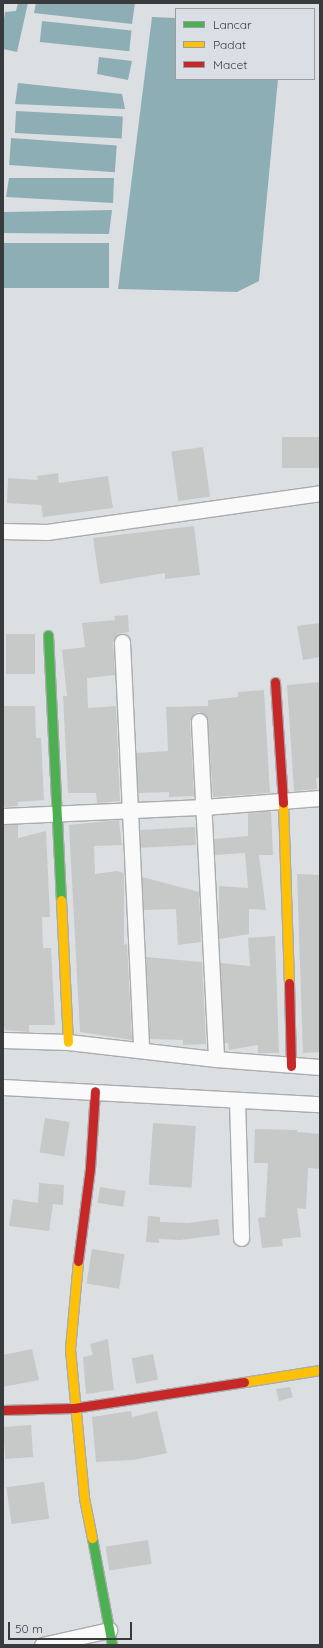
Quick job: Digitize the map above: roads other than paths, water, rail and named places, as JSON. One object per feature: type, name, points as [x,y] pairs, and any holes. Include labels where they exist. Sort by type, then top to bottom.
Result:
[{"type":"street","points":[[3,531],[47,532],[320,493]]},
{"type":"street","points":[[48,635],[68,1042]]},
{"type":"street","points":[[122,642],[141,1049]]},
{"type":"street","points":[[275,682],[283,800],[291,1066]]},
{"type":"street","points":[[199,721],[216,1058]]},
{"type":"street","points":[[3,816],[130,809],[204,807],[320,798]]},
{"type":"street","points":[[3,1040],[68,1042],[291,1066],[320,1067]]},
{"type":"street","points":[[3,1087],[320,1104]]},
{"type":"street","points":[[95,1091],[90,1168],[70,1330],[74,1408],[84,1498],[112,1645]]},
{"type":"street","points":[[237,1100],[241,1238]]},
{"type":"street","points":[[3,1410],[74,1408],[320,1370]]},
{"type":"street","points":[[42,1645],[109,1630]]},
{"type":"water","points":[[18,3],[28,3],[17,52],[3,49],[3,26],[5,12],[16,11]]},
{"type":"water","points":[[36,3],[135,3],[132,24],[34,13]]},
{"type":"water","points":[[152,17],[175,18],[175,80],[278,80],[259,281],[237,292],[118,289]]},
{"type":"water","points":[[42,21],[132,30],[129,51],[40,42]]},
{"type":"water","points":[[99,57],[132,61],[128,80],[97,74]]},
{"type":"water","points":[[18,83],[122,94],[125,109],[15,104]]},
{"type":"water","points":[[16,111],[123,117],[122,139],[15,133]]},
{"type":"water","points":[[11,138],[117,145],[115,172],[9,165]]},
{"type":"water","points":[[9,178],[114,178],[113,203],[6,197]]},
{"type":"water","points":[[112,210],[109,234],[3,233],[4,212]]},
{"type":"water","points":[[3,243],[109,243],[109,288],[3,288]]}]
